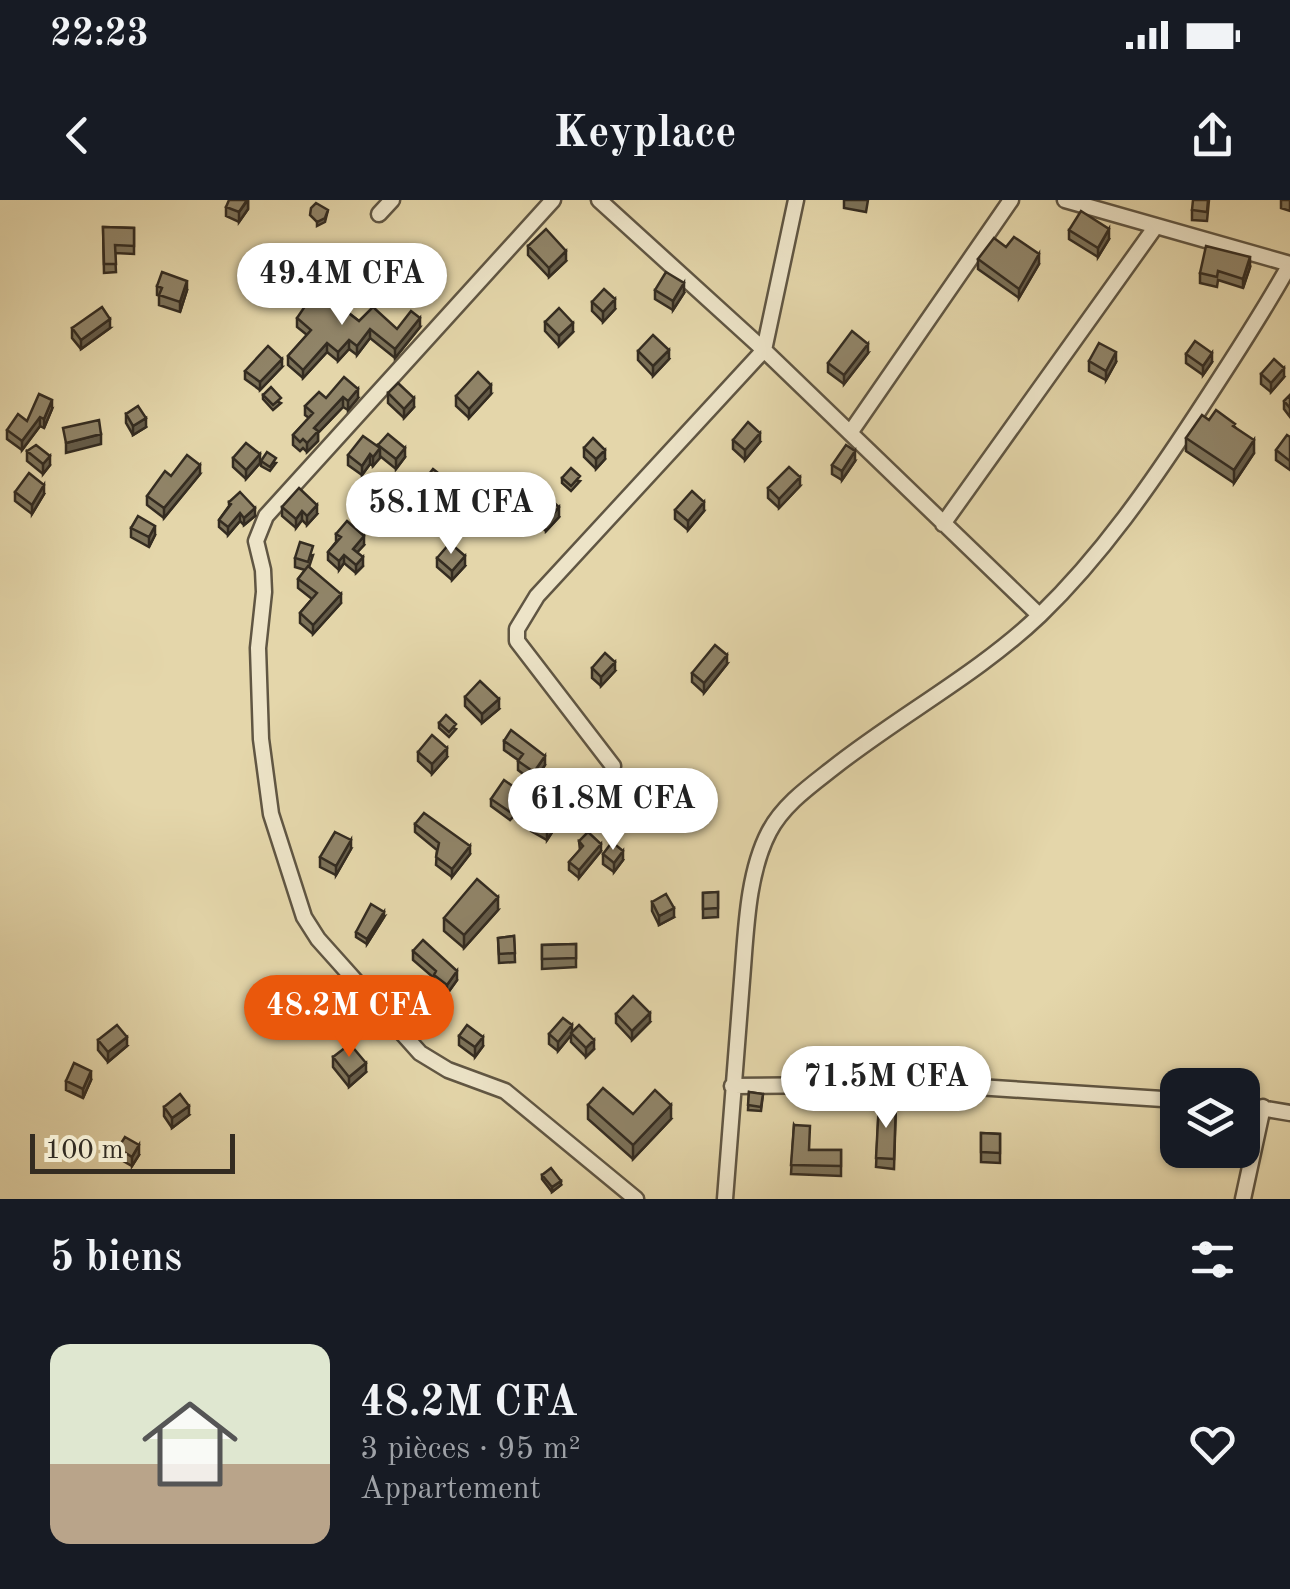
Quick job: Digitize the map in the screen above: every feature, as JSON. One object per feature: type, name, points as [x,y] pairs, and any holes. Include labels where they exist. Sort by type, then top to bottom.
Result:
[{"type":"street","points":[[380,214],[392,200]]},
{"type":"street","points":[[553,200],[266,516],[256,541],[264,592],[258,648],[261,739],[281,850],[304,918],[318,939],[420,1053],[448,1070],[505,1091],[636,1199]]},
{"type":"street","points":[[599,200],[764,350],[1039,615]]},
{"type":"street","points":[[613,766],[518,641],[516,629],[556,574],[764,350],[796,200]]},
{"type":"street","points":[[850,433],[1012,200]]},
{"type":"street","points":[[725,1199],[732,1086],[756,864],[771,828],[805,790],[1000,648],[1039,615],[1109,538],[1168,458],[1290,264],[1065,200]]},
{"type":"street","points":[[944,524],[1156,226]]},
{"type":"street","points":[[732,1086],[931,1084],[1160,1099]]},
{"type":"street","points":[[1260,1107],[1290,1113]]},
{"type":"street","points":[[1243,1199],[1263,1107]]},
{"type":"building","points":[[229,200],[247,200],[239,212],[226,207]]},
{"type":"building","points":[[1193,200],[1208,200],[1207,212],[1192,210]]},
{"type":"building","points":[[316,203],[328,210],[325,218],[317,222],[310,215]]},
{"type":"building","points":[[1081,211],[1109,229],[1098,248],[1069,230]]},
{"type":"building","points":[[103,227],[134,228],[134,246],[115,245],[116,264],[104,264]]},
{"type":"building","points":[[546,229],[566,251],[549,268],[528,246]]},
{"type":"building","points":[[1014,237],[1039,254],[1019,289],[978,259],[994,238],[1006,247]]},
{"type":"building","points":[[1206,246],[1250,257],[1243,279],[1218,271],[1217,277],[1200,273]]},
{"type":"building","points":[[355,257],[385,282],[377,292],[347,267]]},
{"type":"building","points":[[162,272],[187,281],[180,302],[159,295],[162,288],[157,286]]},
{"type":"building","points":[[666,272],[684,283],[673,301],[655,290]]},
{"type":"building","points":[[320,284],[332,294],[329,298],[359,321],[373,307],[397,329],[411,311],[420,318],[395,349],[370,329],[357,346],[349,340],[338,352],[327,343],[303,370],[288,356],[311,330],[297,318]]},
{"type":"building","points":[[604,289],[615,299],[603,312],[592,302]]},
{"type":"building","points":[[102,307],[110,319],[81,340],[72,328]]},
{"type":"building","points":[[559,308],[573,323],[559,336],[545,322]]},
{"type":"building","points":[[852,331],[868,344],[844,375],[828,363]]},
{"type":"building","points":[[653,335],[669,350],[653,366],[638,351]]},
{"type":"building","points":[[1195,341],[1212,353],[1203,366],[1186,354]]},
{"type":"building","points":[[1099,343],[1116,352],[1106,371],[1089,361]]},
{"type":"building","points":[[268,346],[282,359],[260,382],[245,371]]},
{"type":"building","points":[[1274,359],[1284,368],[1271,383],[1261,374]]},
{"type":"building","points":[[478,372],[491,385],[469,409],[456,396]]},
{"type":"building","points":[[344,377],[358,389],[348,401],[343,397],[314,428],[318,431],[307,443],[303,439],[300,442],[293,435],[313,413],[305,406],[319,392],[326,398]]},
{"type":"building","points":[[398,383],[414,398],[404,409],[388,393]]},
{"type":"building","points":[[271,387],[281,398],[273,405],[263,395]]},
{"type":"building","points":[[39,394],[52,400],[44,419],[40,417],[22,441],[7,430],[18,414],[27,421]]},
{"type":"building","points":[[138,406],[146,418],[133,426],[126,414]]},
{"type":"building","points":[[1216,410],[1254,440],[1234,470],[1186,438],[1202,415],[1209,420]]},
{"type":"building","points":[[99,420],[101,434],[66,443],[63,428]]},
{"type":"building","points":[[748,422],[760,433],[745,450],[733,440]]},
{"type":"building","points":[[388,434],[405,448],[396,459],[378,445]]},
{"type":"building","points":[[1287,435],[1290,437],[1290,461],[1276,450]]},
{"type":"building","points":[[363,436],[380,448],[362,466],[348,455]]},
{"type":"building","points":[[593,438],[605,450],[596,459],[584,448]]},
{"type":"building","points":[[246,443],[260,454],[246,470],[233,458]]},
{"type":"building","points":[[36,445],[50,456],[43,464],[27,451]]},
{"type":"building","points":[[846,445],[855,451],[842,471],[832,465]]},
{"type":"building","points":[[267,452],[276,458],[270,467],[261,461]]},
{"type":"building","points":[[187,455],[200,465],[164,508],[147,496],[165,471],[171,476]]},
{"type":"building","points":[[789,467],[800,477],[779,499],[768,488]]},
{"type":"building","points":[[571,468],[580,476],[571,486],[562,478]]},
{"type":"building","points":[[433,469],[447,480],[436,494],[431,490],[408,516],[389,499],[408,478],[419,487]]},
{"type":"building","points":[[29,473],[44,485],[32,505],[15,492]]},
{"type":"building","points":[[527,479],[559,507],[546,522],[528,506],[524,511],[510,500]]},
{"type":"building","points":[[375,481],[389,494],[379,504],[366,491]]},
{"type":"building","points":[[299,488],[317,505],[307,516],[302,511],[296,519],[282,507]]},
{"type":"building","points":[[692,491],[704,502],[688,521],[675,510]]},
{"type":"building","points":[[240,492],[255,508],[244,518],[240,513],[228,527],[219,520]]},
{"type":"building","points":[[472,506],[482,516],[473,527],[462,517]]},
{"type":"building","points":[[138,516],[155,526],[149,537],[131,528]]},
{"type":"building","points":[[347,521],[364,536],[353,549],[363,557],[356,565],[344,555],[339,561],[328,552],[341,537],[336,534]]},
{"type":"building","points":[[300,542],[313,546],[308,562],[295,558]]},
{"type":"building","points":[[450,543],[465,556],[452,571],[437,558]]},
{"type":"building","points":[[308,566],[341,594],[313,625],[300,613],[317,593],[298,579]]},
{"type":"building","points":[[715,645],[727,655],[704,683],[692,673]]},
{"type":"building","points":[[605,653],[615,662],[601,677],[592,668]]},
{"type":"building","points":[[480,681],[499,699],[482,714],[465,697]]},
{"type":"building","points":[[446,715],[456,724],[449,732],[439,723]]},
{"type":"building","points":[[511,730],[545,756],[534,772],[518,761],[523,754],[504,741]]},
{"type":"building","points":[[432,735],[447,748],[432,764],[418,752]]},
{"type":"building","points":[[559,778],[575,789],[547,832],[531,823],[533,819],[513,809],[510,812],[491,799],[504,780],[524,794],[529,785],[547,796]]},
{"type":"building","points":[[424,813],[470,846],[452,869],[436,857],[439,843],[415,824]]},
{"type":"building","points":[[335,832],[351,840],[336,866],[320,857]]},
{"type":"building","points":[[588,832],[601,844],[579,870],[569,862],[583,846],[579,841]]},
{"type":"building","points":[[612,842],[623,851],[614,863],[603,854]]},
{"type":"building","points":[[477,879],[498,897],[464,935],[444,918]]},
{"type":"building","points":[[718,892],[718,908],[703,909],[703,893]]},
{"type":"building","points":[[666,894],[674,908],[659,916],[652,902]]},
{"type":"building","points":[[371,904],[384,912],[367,939],[356,932]]},
{"type":"building","points":[[514,936],[515,953],[499,954],[498,938]]},
{"type":"building","points":[[423,940],[457,971],[447,985],[413,951]]},
{"type":"building","points":[[576,944],[576,958],[542,959],[542,945]]},
{"type":"building","points":[[633,996],[650,1013],[632,1031],[616,1014]]},
{"type":"building","points":[[563,1018],[572,1025],[558,1042],[549,1034]]},
{"type":"building","points":[[117,1025],[127,1037],[108,1052],[98,1040]]},
{"type":"building","points":[[467,1025],[483,1037],[475,1047],[459,1036]]},
{"type":"building","points":[[579,1025],[594,1040],[586,1048],[571,1033]]},
{"type":"building","points":[[350,1044],[366,1063],[349,1077],[333,1057]]},
{"type":"building","points":[[74,1063],[91,1071],[83,1089],[66,1081]]},
{"type":"building","points":[[603,1088],[633,1114],[655,1090],[671,1105],[633,1145],[588,1105]]},
{"type":"building","points":[[749,1092],[763,1094],[761,1107],[748,1105]]},
{"type":"building","points":[[180,1094],[189,1106],[172,1118],[164,1107]]},
{"type":"building","points":[[879,1102],[896,1102],[894,1159],[876,1158]]},
{"type":"building","points":[[794,1125],[810,1126],[809,1150],[841,1150],[841,1166],[791,1165]]},
{"type":"building","points":[[981,1133],[1000,1134],[1000,1153],[981,1152]]},
{"type":"building","points":[[125,1137],[139,1145],[132,1157],[118,1148]]},
{"type":"building","points":[[551,1168],[561,1181],[552,1187],[542,1175]]}]
